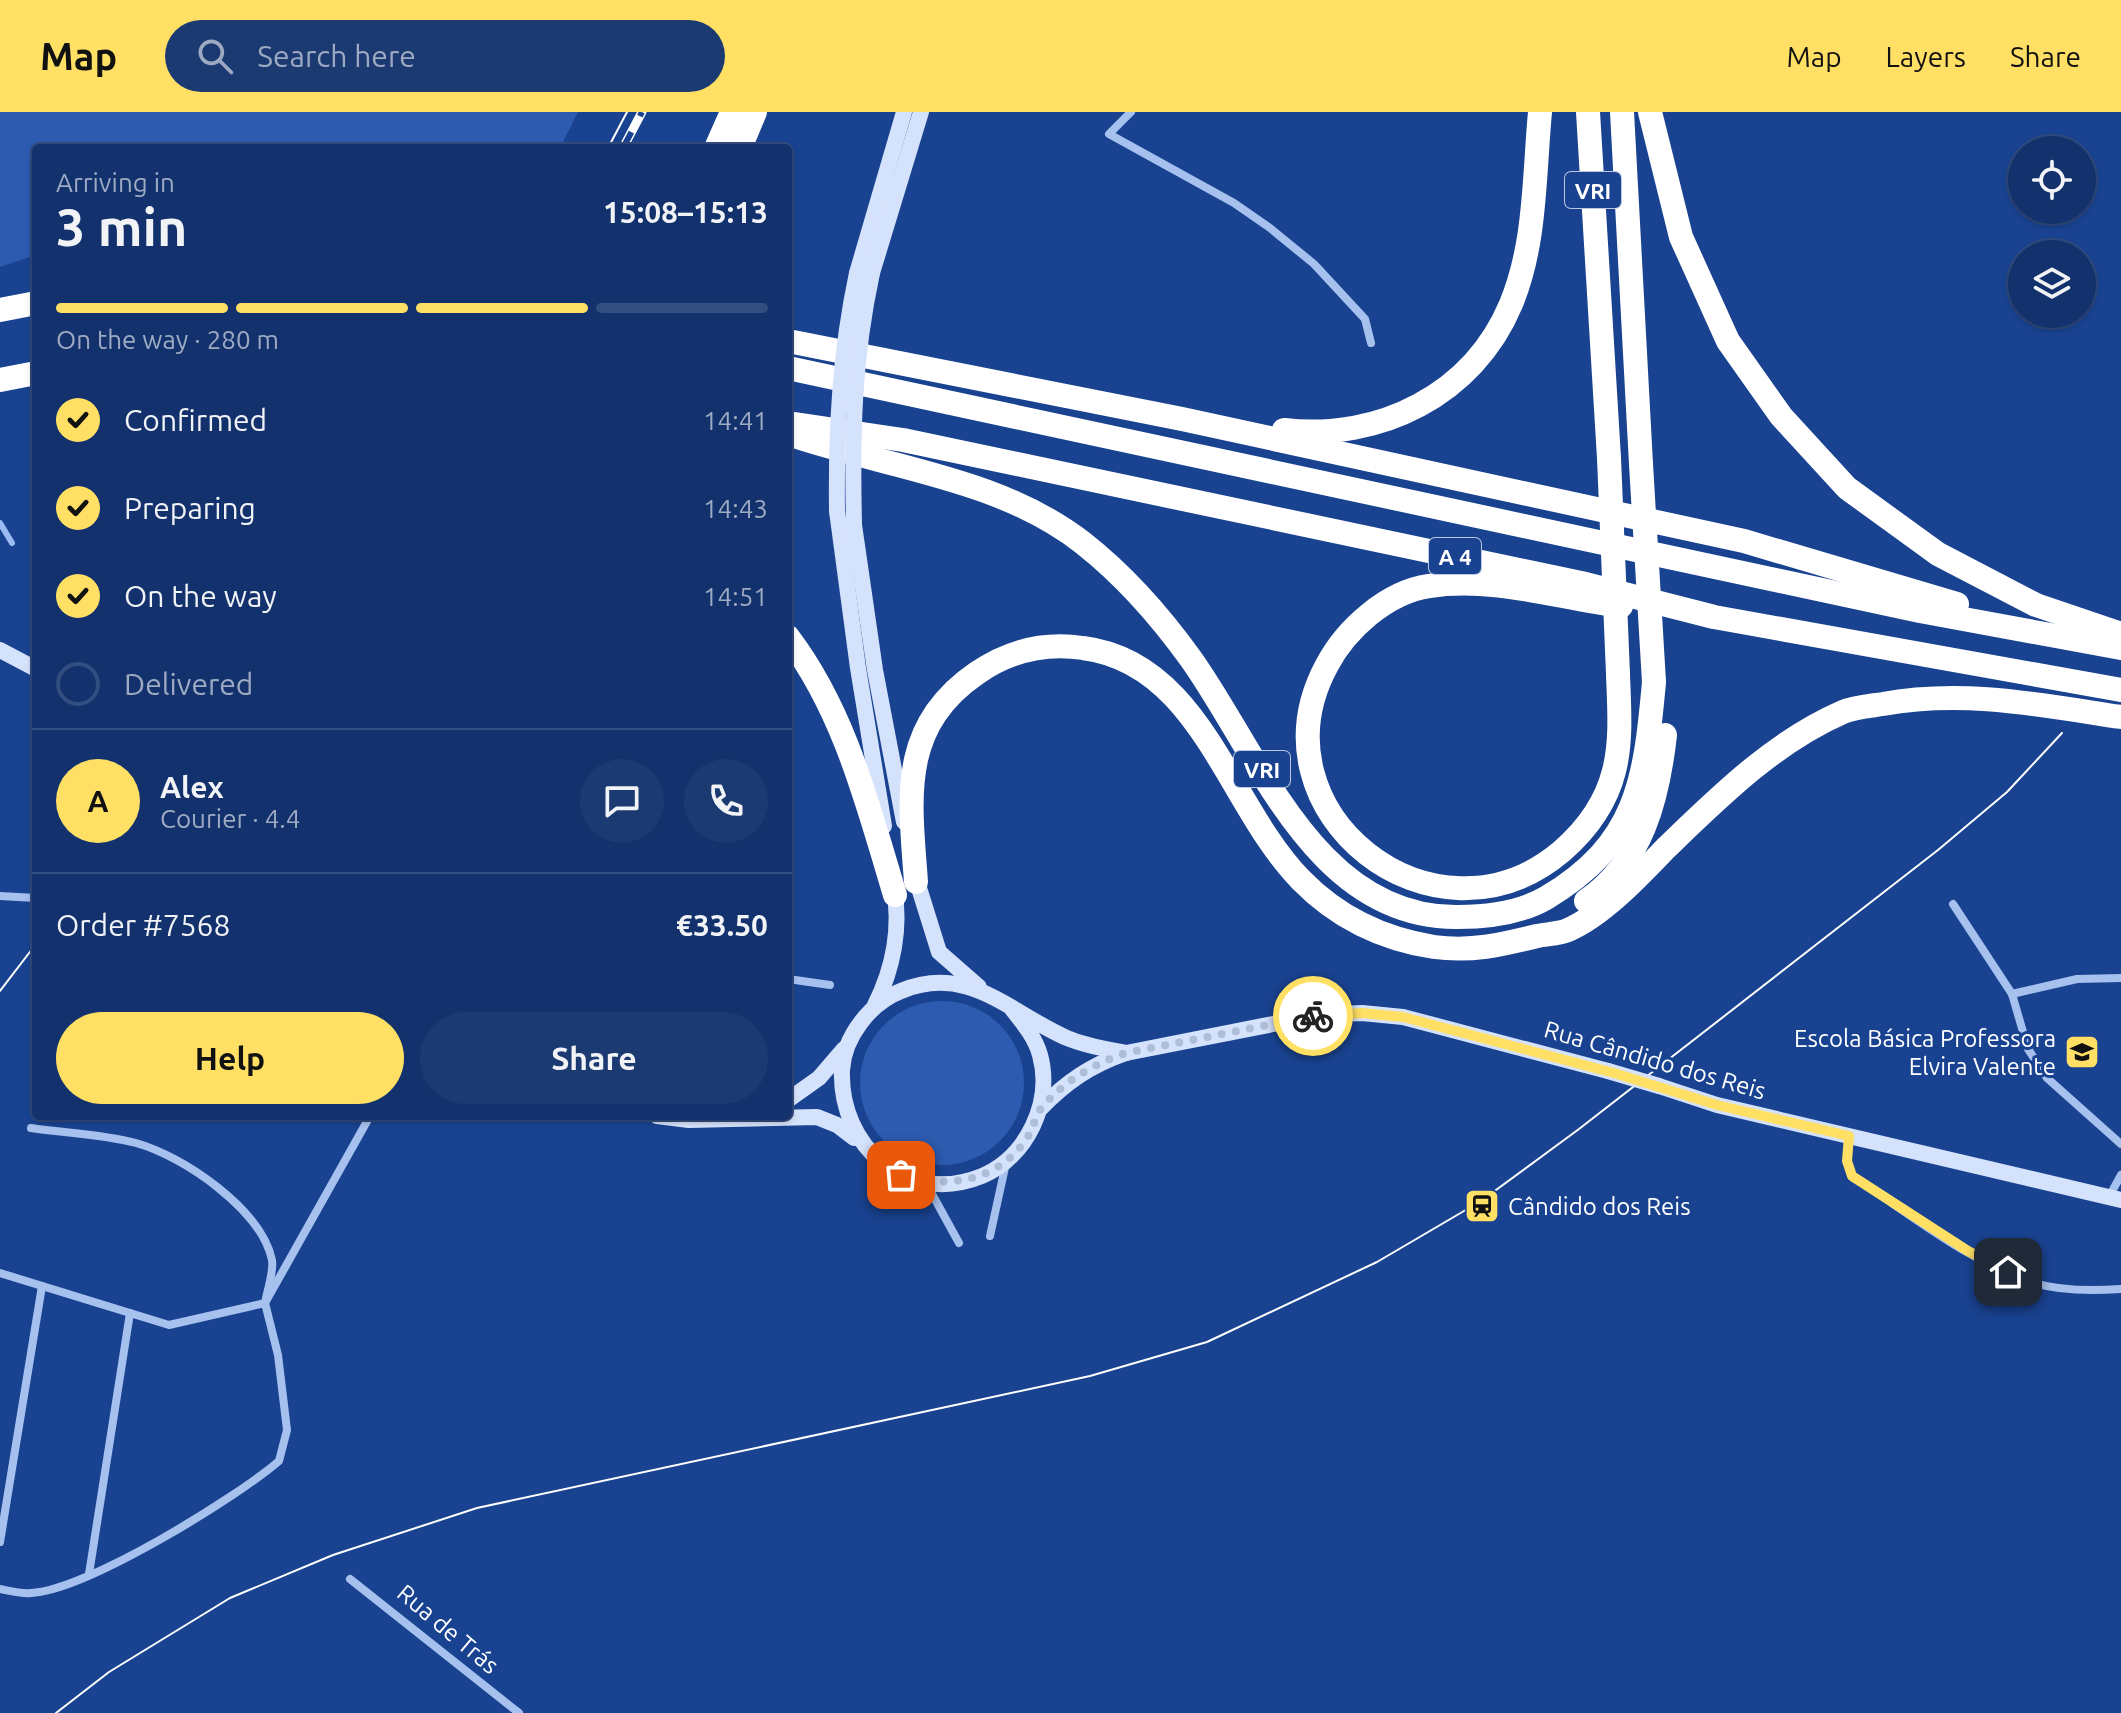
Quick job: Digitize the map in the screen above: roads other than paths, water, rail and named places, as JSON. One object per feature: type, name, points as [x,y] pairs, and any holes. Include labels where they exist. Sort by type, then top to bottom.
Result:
[{"type":"highway","points":[[718,144],[732,112]]},
{"type":"highway","points":[[742,144],[755,112]]},
{"type":"highway","points":[[1182,419],[1290,431],[1339,430],[1408,413],[1460,379],[1491,342],[1511,304],[1532,216],[1540,112]]},
{"type":"highway","name":"VRI","points":[[1588,112],[1609,458],[1618,674],[1619,727],[1614,770],[1600,805],[1580,835],[1547,863],[1515,880],[1477,889],[1437,887],[1394,874],[1354,846],[1328,811],[1311,767],[1309,726],[1316,684],[1335,650],[1360,622],[1379,609],[1426,586],[1481,582],[1588,602],[1714,617]]},
{"type":"highway","name":"VRI","points":[[1532,937],[1598,893],[1628,859],[1644,830],[1660,781],[1665,729],[1654,682],[1622,112]]},
{"type":"highway","points":[[1650,112],[1681,237],[1728,341],[1781,416],[1847,488],[1938,554],[2036,605],[2121,634]]},
{"type":"highway","points":[[0,310],[32,304]]},
{"type":"highway","points":[[792,324],[819,346]]},
{"type":"highway","points":[[792,342],[1182,419],[1744,541],[2078,639]]},
{"type":"highway","name":"A 4","points":[[792,369],[1905,607],[2121,648]]},
{"type":"highway","points":[[0,380],[32,374]]},
{"type":"highway","name":"A 4","points":[[792,424],[903,440],[1581,583],[1714,617],[2121,690]]},
{"type":"highway","name":"VRI","points":[[792,435],[1004,497],[1084,544],[1147,602],[1192,660],[1307,839],[1348,880],[1391,905],[1438,917],[1480,917],[1531,906],[1581,877],[1609,848],[1626,819],[1642,777],[1654,682]]},
{"type":"highway","points":[[792,642],[812,668],[854,759],[906,888]]},
{"type":"highway","points":[[906,888],[913,760],[927,727],[944,701],[963,683],[1000,658],[1031,648],[1069,646],[1097,649],[1142,668],[1179,699],[1279,852],[1300,879],[1337,910],[1383,936],[1436,947],[1483,950],[1569,929],[1625,889],[1708,807],[1776,749],[1847,711],[1925,696],[1998,698],[2121,717]]},
{"type":"main road","points":[[874,1007],[888,980],[897,918],[906,888],[854,525],[852,414],[864,273],[904,112]]},
{"type":"main road","points":[[921,112],[845,329],[836,413],[837,511],[858,668],[906,888],[939,952],[983,990]]},
{"type":"main road","points":[[0,650],[32,667]]},
{"type":"main road","name":"Rua Cândido dos Reis","points":[[1012,1009],[1029,1030],[1040,1055],[1044,1082],[1040,1109],[1028,1137],[1007,1161],[982,1176],[954,1183],[926,1182],[901,1175],[879,1162],[862,1144],[848,1119],[841,1092],[842,1064],[851,1038],[874,1007],[898,992],[926,983],[955,983],[983,990],[1012,1009],[1077,1042],[1126,1053]]},
{"type":"main road","name":"Rua Cândido dos Reis","points":[[1040,1109],[1071,1079],[1100,1062],[1126,1053],[1319,1015],[1362,1013],[1403,1017],[1608,1071],[1717,1105],[2115,1198]]},
{"type":"main road","points":[[792,1097],[819,1078],[839,1058],[851,1038]]},
{"type":"main road","points":[[792,1118],[817,1117],[837,1125],[862,1144]]},
{"type":"street","points":[[1131,112],[1109,134],[1234,203],[1270,228],[1314,264],[1365,319],[1371,343]]},
{"type":"street","points":[[0,896],[32,898]]},
{"type":"street","points":[[1953,904],[2012,994],[2028,1049],[2047,1078],[2121,1144]]},
{"type":"street","points":[[2012,994],[2077,979],[2121,978]]},
{"type":"street","points":[[792,980],[830,985]]},
{"type":"street","points":[[0,1273],[169,1325],[265,1303],[368,1120]]},
{"type":"street","points":[[0,1589],[32,1593],[89,1574],[136,1553],[279,1461],[287,1430],[278,1355],[265,1303],[272,1261],[253,1222],[203,1178],[167,1154],[134,1143],[31,1128]]},
{"type":"street","points":[[1849,1136],[1847,1161],[1852,1176],[1968,1251],[2036,1283],[2070,1289],[2121,1289]]},
{"type":"street","points":[[990,1236],[1007,1161]]},
{"type":"street","points":[[2115,1198],[2121,1175]]},
{"type":"street","points":[[926,1182],[959,1243]]},
{"type":"street","points":[[0,1542],[42,1286]]},
{"type":"street","points":[[89,1574],[130,1313]]},
{"type":"street","name":"Rua de Trás","points":[[350,1579],[389,1606],[519,1713]]},
{"type":"waterway","points":[[0,523],[12,543]]},
{"type":"tram line","points":[[610,144],[627,112]]},
{"type":"tram line","points":[[56,1713],[109,1672],[230,1598],[333,1555],[477,1508],[1090,1376],[1207,1342],[1377,1262],[1481,1201],[1579,1129],[1938,850],[2007,792],[2062,733]]},
{"type":"tram line","points":[[0,991],[32,949]]},
{"type":"railway","points":[[625,144],[642,112]]},
{"type":"place","name":"Escola Básica Professora Elvira Valente","points":[[2082,1052]]},
{"type":"place","name":"Cândido dos Reis","points":[[1482,1206]]}]
